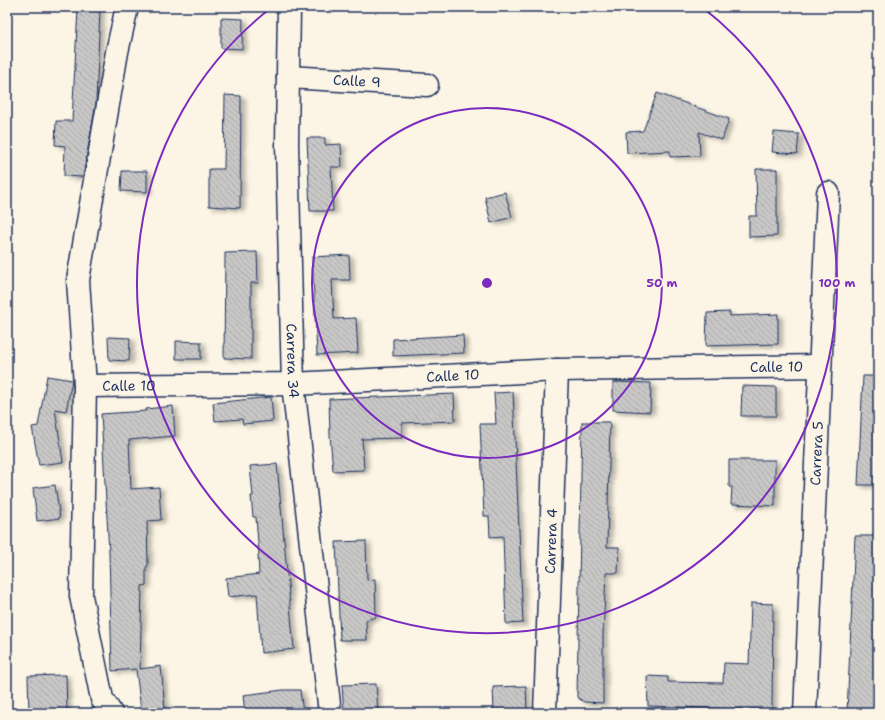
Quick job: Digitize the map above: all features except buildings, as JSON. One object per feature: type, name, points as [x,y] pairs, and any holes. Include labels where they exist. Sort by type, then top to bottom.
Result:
[{"type":"street","points":[[111,713],[102,699],[81,596],[85,386],[78,280],[117,52],[127,7]]},
{"type":"street","name":"Carrera 34","points":[[289,7],[287,144],[293,384],[330,713]]},
{"type":"street","name":"Calle 9","points":[[288,77],[427,85]]},
{"type":"street","name":"Carrera 5","points":[[805,713],[828,193]]},
{"type":"street","name":"Calle 10","points":[[85,386],[293,384],[557,370],[820,366]]},
{"type":"street","name":"Carrera 4","points":[[545,713],[557,370]]}]
